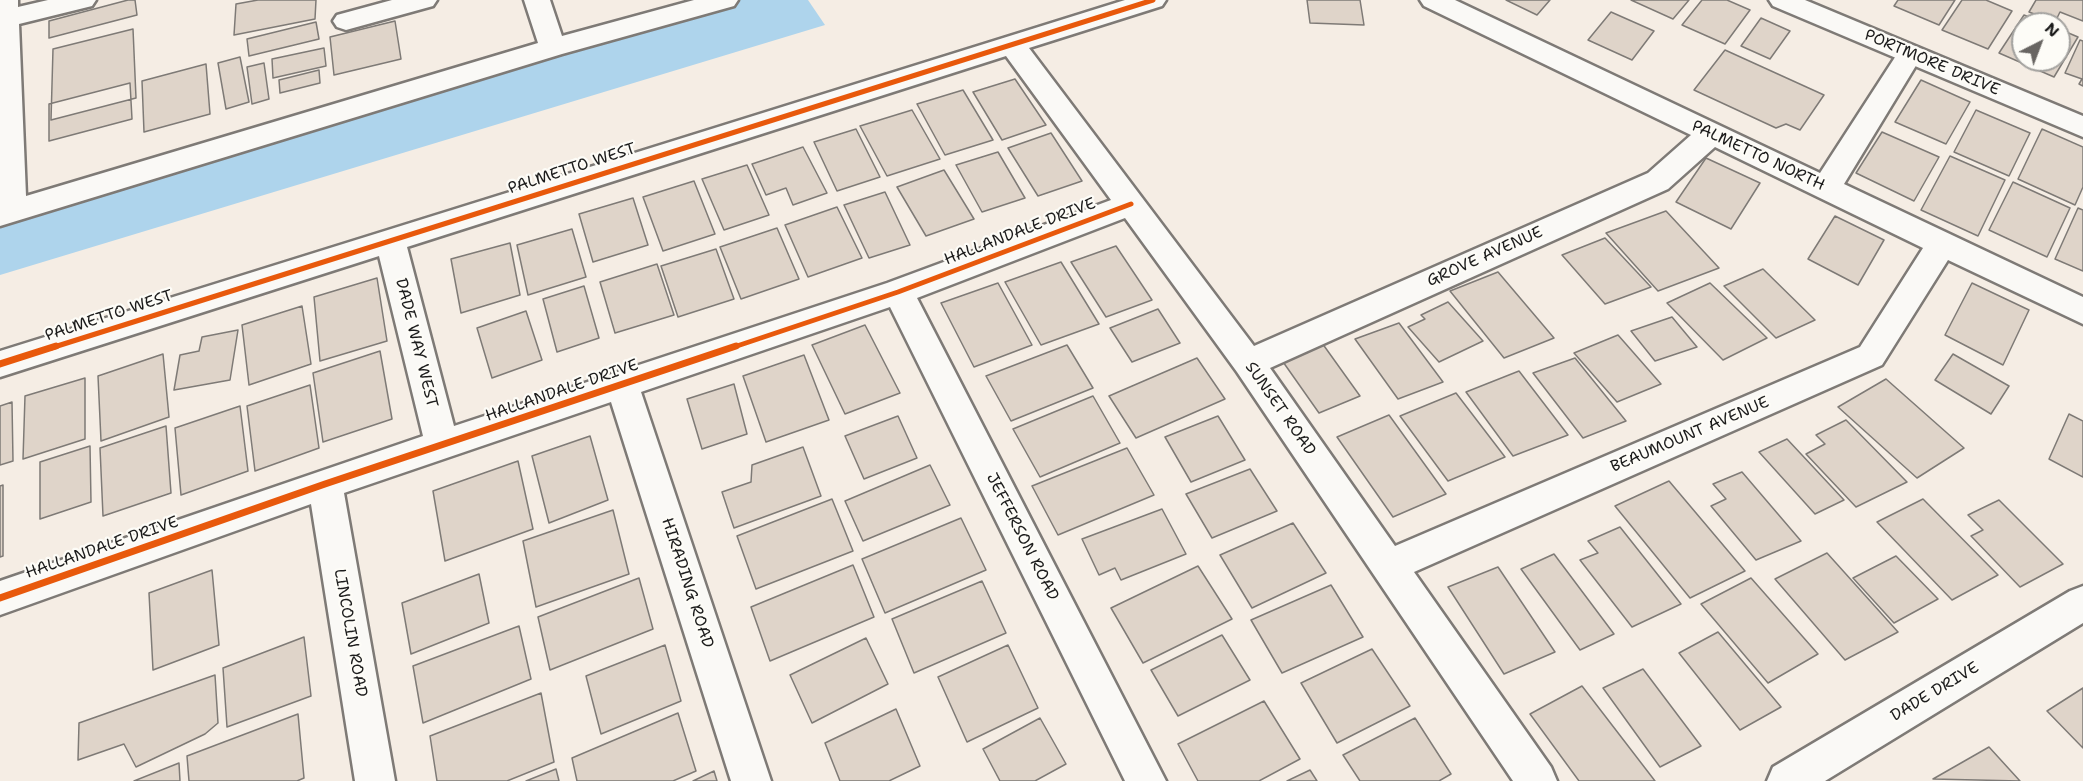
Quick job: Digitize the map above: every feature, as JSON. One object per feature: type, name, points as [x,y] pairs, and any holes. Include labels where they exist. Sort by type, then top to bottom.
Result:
[{"type":"street","points":[[83,0],[3,13],[6,213],[554,48],[724,0]]},
{"type":"street","points":[[346,21],[424,0]]},
{"type":"street","points":[[537,0],[554,48]]},
{"type":"street","name":"PALMETTO WEST","points":[[0,364],[1153,0]]},
{"type":"street","name":"PALMETTO NORTH","points":[[1433,0],[2083,311]]},
{"type":"street","name":"PORTMORE DRIVE","points":[[1782,0],[2083,127]]},
{"type":"street","name":"SUNSET ROAD","points":[[1012,44],[1248,363],[1537,781]]},
{"type":"street","points":[[1826,188],[1910,54]]},
{"type":"street","name":"GROVE AVENUE","points":[[1248,363],[1658,181],[1711,134]]},
{"type":"street","name":"HALLANDALE DRIVE","points":[[0,598],[325,484],[898,292],[1131,204]]},
{"type":"street","name":"DADE WAY WEST","points":[[390,241],[442,445]]},
{"type":"street","name":"BEAUMOUNT AVENUE","points":[[1388,566],[1871,356],[1942,244]]},
{"type":"street","name":"JEFFERSON ROAD","points":[[898,292],[1146,781]]},
{"type":"street","name":"HIRADING ROAD","points":[[622,385],[751,781]]},
{"type":"street","name":"LINCOLIN ROAD","points":[[325,484],[375,781]]},
{"type":"street","name":"DADE DRIVE","points":[[1787,781],[2083,603]]},
{"type":"water","points":[[737,0],[808,0],[825,25],[0,275],[0,210]]},
{"type":"building","points":[[135,0],[137,15],[49,38],[49,21]]},
{"type":"building","points":[[258,0],[316,0],[315,19],[234,35],[236,4]]},
{"type":"building","points":[[1307,0],[1360,0],[1364,25],[1310,23]]},
{"type":"building","points":[[1506,0],[1550,0],[1537,15]]},
{"type":"building","points":[[1631,0],[1689,0],[1673,19]]},
{"type":"building","points":[[1702,0],[1727,0],[1750,10],[1725,44],[1682,25]]},
{"type":"building","points":[[1898,0],[1955,0],[1939,25],[1894,6]]},
{"type":"building","points":[[1962,0],[1986,0],[2012,11],[1988,49],[1942,30]]},
{"type":"building","points":[[2036,0],[2083,0],[2083,21],[2071,16],[2071,12],[2029,12]]},
{"type":"building","points":[[1611,12],[1654,31],[1632,60],[1588,40]]},
{"type":"building","points":[[1761,18],[1790,31],[1770,59],[1741,46]]},
{"type":"building","points":[[395,21],[401,59],[334,75],[330,37]]},
{"type":"building","points":[[316,22],[319,39],[249,56],[247,39]]},
{"type":"building","points":[[133,29],[136,98],[51,120],[53,49]]},
{"type":"building","points":[[2071,34],[2078,37],[2071,49]]},
{"type":"building","points":[[2011,35],[2011,58],[1999,53]]},
{"type":"building","points":[[2080,40],[2083,41],[2083,86],[2079,84],[2082,79],[2065,73],[2071,72],[2071,60]]},
{"type":"building","points":[[324,48],[326,66],[273,78],[272,59]]},
{"type":"building","points":[[1725,50],[1824,95],[1800,130],[1786,124],[1776,128],[1694,90]]},
{"type":"building","points":[[240,57],[249,102],[226,109],[218,63]]},
{"type":"building","points":[[264,63],[269,99],[252,104],[247,67]]},
{"type":"building","points":[[206,64],[210,114],[144,132],[142,81]]},
{"type":"building","points":[[319,70],[320,83],[280,93],[279,80]]},
{"type":"building","points":[[2043,72],[2057,72],[2054,77]]},
{"type":"building","points":[[1015,79],[1046,125],[1002,140],[973,92]]},
{"type":"building","points":[[1921,80],[1970,102],[1946,144],[1895,122]]},
{"type":"building","points":[[130,83],[132,119],[49,141],[49,104]]},
{"type":"building","points":[[963,90],[993,140],[945,155],[917,104]]},
{"type":"building","points":[[912,110],[940,159],[887,176],[860,126]]},
{"type":"building","points":[[1976,110],[2030,133],[2009,176],[1954,152]]},
{"type":"building","points":[[856,129],[880,177],[837,191],[814,142]]},
{"type":"building","points":[[2042,129],[2083,147],[2083,187],[2075,205],[2018,179]]},
{"type":"building","points":[[1882,132],[1939,157],[1914,201],[1856,173]]},
{"type":"building","points":[[1051,133],[1082,181],[1038,196],[1008,148]]},
{"type":"building","points":[[803,147],[827,193],[793,205],[786,188],[766,195],[752,164]]},
{"type":"building","points":[[998,152],[1025,198],[982,212],[956,165]]},
{"type":"building","points":[[1950,156],[2005,180],[1978,236],[1921,210]]},
{"type":"building","points":[[1706,158],[1760,183],[1731,229],[1676,202]]},
{"type":"building","points":[[747,165],[769,215],[724,230],[702,179]]},
{"type":"building","points":[[944,170],[974,219],[926,236],[897,187]]},
{"type":"building","points":[[694,181],[715,234],[663,251],[643,197]]},
{"type":"building","points":[[2013,182],[2070,208],[2047,257],[1989,230]]},
{"type":"building","points":[[885,192],[910,245],[869,258],[844,205]]},
{"type":"building","points":[[633,198],[648,245],[593,262],[579,214]]},
{"type":"building","points":[[837,207],[862,258],[808,277],[785,225]]},
{"type":"building","points":[[2078,208],[2083,210],[2083,271],[2055,259]]},
{"type":"building","points":[[1666,211],[1719,268],[1658,291],[1606,233]]},
{"type":"building","points":[[1835,216],[1884,240],[1858,285],[1808,259]]},
{"type":"building","points":[[777,228],[799,279],[741,299],[720,247]]},
{"type":"building","points":[[572,229],[586,277],[528,295],[517,245]]},
{"type":"building","points":[[1605,238],[1651,287],[1605,304],[1562,255]]},
{"type":"building","points":[[510,243],[520,295],[461,313],[451,259]]},
{"type":"building","points":[[1116,246],[1152,300],[1106,317],[1071,262]]},
{"type":"building","points":[[716,249],[734,299],[678,317],[661,266]]},
{"type":"building","points":[[1061,262],[1099,324],[1041,345],[1005,282]]},
{"type":"building","points":[[657,264],[674,315],[615,333],[600,282]]},
{"type":"building","points":[[1763,269],[1815,320],[1776,338],[1724,286]]},
{"type":"building","points":[[1498,272],[1554,338],[1504,358],[1450,291]]},
{"type":"building","points":[[377,278],[387,341],[320,361],[314,297]]},
{"type":"building","points":[[998,283],[1032,345],[974,367],[941,303]]},
{"type":"building","points":[[1710,283],[1767,338],[1723,360],[1667,303]]},
{"type":"building","points":[[1972,283],[2029,310],[2003,365],[1945,335]]},
{"type":"building","points":[[584,286],[599,338],[557,352],[543,299]]},
{"type":"building","points":[[1448,302],[1483,341],[1439,362],[1408,327],[1425,319],[1421,315]]},
{"type":"building","points":[[302,306],[311,364],[249,385],[242,325]]},
{"type":"building","points":[[1158,309],[1180,343],[1132,362],[1110,328]]},
{"type":"building","points":[[526,311],[542,360],[492,378],[477,328]]},
{"type":"building","points":[[1672,317],[1697,347],[1655,361],[1631,331]]},
{"type":"building","points":[[1399,323],[1443,382],[1398,399],[1355,339]]},
{"type":"building","points":[[865,325],[900,393],[845,414],[812,345]]},
{"type":"building","points":[[238,330],[230,380],[174,390],[180,355],[199,351],[202,337]]},
{"type":"building","points":[[1618,335],[1661,384],[1617,402],[1574,353]]},
{"type":"building","points":[[1322,343],[1360,396],[1319,413],[1281,359]]},
{"type":"building","points":[[1067,345],[1093,388],[1011,421],[986,376]]},
{"type":"building","points":[[380,351],[392,419],[323,442],[313,373]]},
{"type":"building","points":[[163,354],[169,417],[101,441],[98,376]]},
{"type":"building","points":[[1953,354],[2009,386],[1991,414],[1935,380]]},
{"type":"building","points":[[804,355],[829,420],[766,442],[743,376]]},
{"type":"building","points":[[1197,358],[1225,399],[1136,438],[1109,396]]},
{"type":"building","points":[[1575,358],[1626,421],[1583,438],[1533,373]]},
{"type":"building","points":[[1519,371],[1568,435],[1513,456],[1466,392]]},
{"type":"building","points":[[85,378],[85,439],[23,459],[25,396]]},
{"type":"building","points":[[1886,379],[1964,448],[1917,478],[1838,407]]},
{"type":"building","points":[[734,384],[747,434],[702,449],[687,399]]},
{"type":"building","points":[[310,385],[319,448],[255,471],[247,406]]},
{"type":"building","points":[[1456,393],[1505,457],[1448,481],[1400,416]]},
{"type":"building","points":[[1093,396],[1120,443],[1040,477],[1013,429]]},
{"type":"building","points":[[12,402],[13,461],[0,465],[0,406]]},
{"type":"building","points":[[240,406],[248,471],[181,495],[175,428]]},
{"type":"building","points":[[2069,414],[2083,421],[2083,477],[2049,459]]},
{"type":"building","points":[[1389,415],[1446,494],[1393,517],[1337,437]]},
{"type":"building","points":[[898,416],[917,458],[864,479],[845,436]]},
{"type":"building","points":[[1218,416],[1245,460],[1191,482],[1165,437]]},
{"type":"building","points":[[1846,420],[1907,482],[1856,507],[1806,454],[1825,444],[1816,435]]},
{"type":"building","points":[[166,426],[171,493],[103,516],[100,448]]},
{"type":"building","points":[[590,436],[608,500],[549,523],[532,456]]},
{"type":"building","points":[[1787,439],[1844,500],[1815,514],[1759,452]]},
{"type":"building","points":[[90,446],[91,502],[40,519],[40,462]]},
{"type":"building","points":[[803,447],[821,496],[734,528],[722,492],[751,482],[752,465]]},
{"type":"building","points":[[1127,448],[1154,495],[1058,535],[1032,486]]},
{"type":"building","points":[[518,461],[533,529],[445,561],[433,491]]},
{"type":"building","points":[[930,465],[950,505],[863,541],[845,501]]},
{"type":"building","points":[[1250,469],[1277,511],[1212,538],[1186,494]]},
{"type":"building","points":[[1742,472],[1801,541],[1756,560],[1711,506],[1726,499],[1713,484]]},
{"type":"building","points":[[1669,481],[1745,571],[1690,598],[1615,506]]},
{"type":"building","points":[[3,485],[3,556],[0,557],[0,486]]},
{"type":"building","points":[[832,499],[853,551],[756,589],[737,536]]},
{"type":"building","points":[[1923,499],[1998,575],[1952,600],[1877,522]]},
{"type":"building","points":[[1999,500],[2063,564],[2020,587],[1971,536],[1983,530],[1968,515]]},
{"type":"building","points":[[1162,509],[1186,554],[1121,580],[1115,568],[1099,575],[1082,539]]},
{"type":"building","points":[[613,510],[629,574],[536,607],[523,541]]},
{"type":"building","points":[[961,518],[986,570],[885,613],[862,559]]},
{"type":"building","points":[[1293,523],[1326,573],[1252,608],[1220,555]]},
{"type":"building","points":[[1620,527],[1681,604],[1632,627],[1580,560],[1598,553],[1588,541]]},
{"type":"building","points":[[1827,553],[1898,632],[1845,660],[1775,579]]},
{"type":"building","points":[[1554,554],[1614,634],[1580,650],[1521,569]]},
{"type":"building","points":[[1896,556],[1938,599],[1894,623],[1853,578]]},
{"type":"building","points":[[853,565],[874,617],[770,661],[751,607]]},
{"type":"building","points":[[1198,566],[1232,619],[1143,663],[1111,608]]},
{"type":"building","points":[[1498,567],[1555,652],[1504,674],[1448,587]]},
{"type":"building","points":[[212,570],[219,645],[153,670],[149,593]]},
{"type":"building","points":[[479,574],[489,623],[411,654],[402,603]]},
{"type":"building","points":[[639,578],[653,629],[550,670],[538,617]]},
{"type":"building","points":[[1751,578],[1818,654],[1768,683],[1701,604]]},
{"type":"building","points":[[982,581],[1006,633],[914,673],[892,619]]},
{"type":"building","points":[[1331,585],[1363,637],[1282,673],[1251,620]]},
{"type":"building","points":[[519,626],[531,679],[423,723],[413,666]]},
{"type":"building","points":[[1718,632],[1781,707],[1740,730],[1679,653]]},
{"type":"building","points":[[1222,635],[1250,680],[1178,716],[1151,670]]},
{"type":"building","points":[[304,637],[311,696],[227,727],[223,668]]},
{"type":"building","points":[[866,638],[888,684],[812,723],[790,675]]},
{"type":"building","points":[[665,645],[681,701],[601,734],[586,676]]},
{"type":"building","points":[[1008,645],[1038,708],[967,742],[938,677]]},
{"type":"building","points":[[1372,649],[1410,706],[1337,743],[1301,683]]},
{"type":"building","points":[[1643,669],[1701,746],[1660,767],[1603,688]]},
{"type":"building","points":[[215,675],[218,723],[205,734],[136,767],[124,744],[78,760],[79,723]]},
{"type":"building","points":[[1582,686],[1655,781],[1579,781],[1530,714]]},
{"type":"building","points":[[2083,688],[2083,748],[2047,711]]},
{"type":"building","points":[[541,693],[554,762],[507,781],[437,781],[430,736]]},
{"type":"building","points":[[1264,701],[1300,759],[1259,781],[1198,781],[1178,744]]},
{"type":"building","points":[[896,709],[920,766],[889,781],[840,781],[825,743]]},
{"type":"building","points":[[678,713],[696,771],[673,781],[577,781],[572,758]]},
{"type":"building","points":[[298,714],[304,778],[297,781],[189,781],[187,756]]},
{"type":"building","points":[[1040,718],[1066,764],[1035,781],[1000,781],[983,749]]},
{"type":"building","points":[[1415,718],[1451,774],[1439,781],[1360,781],[1343,755]]},
{"type":"building","points":[[1989,747],[2020,781],[1933,779]]},
{"type":"building","points":[[179,763],[180,781],[134,781]]},
{"type":"building","points":[[556,769],[559,781],[526,781]]},
{"type":"building","points":[[1310,770],[1317,781],[1287,781]]},
{"type":"building","points":[[714,771],[717,781],[693,781]]},
{"type":"cycle path","points":[[0,364],[1153,0]]},
{"type":"cycle path","points":[[0,598],[325,484],[898,292],[1131,204]]}]
